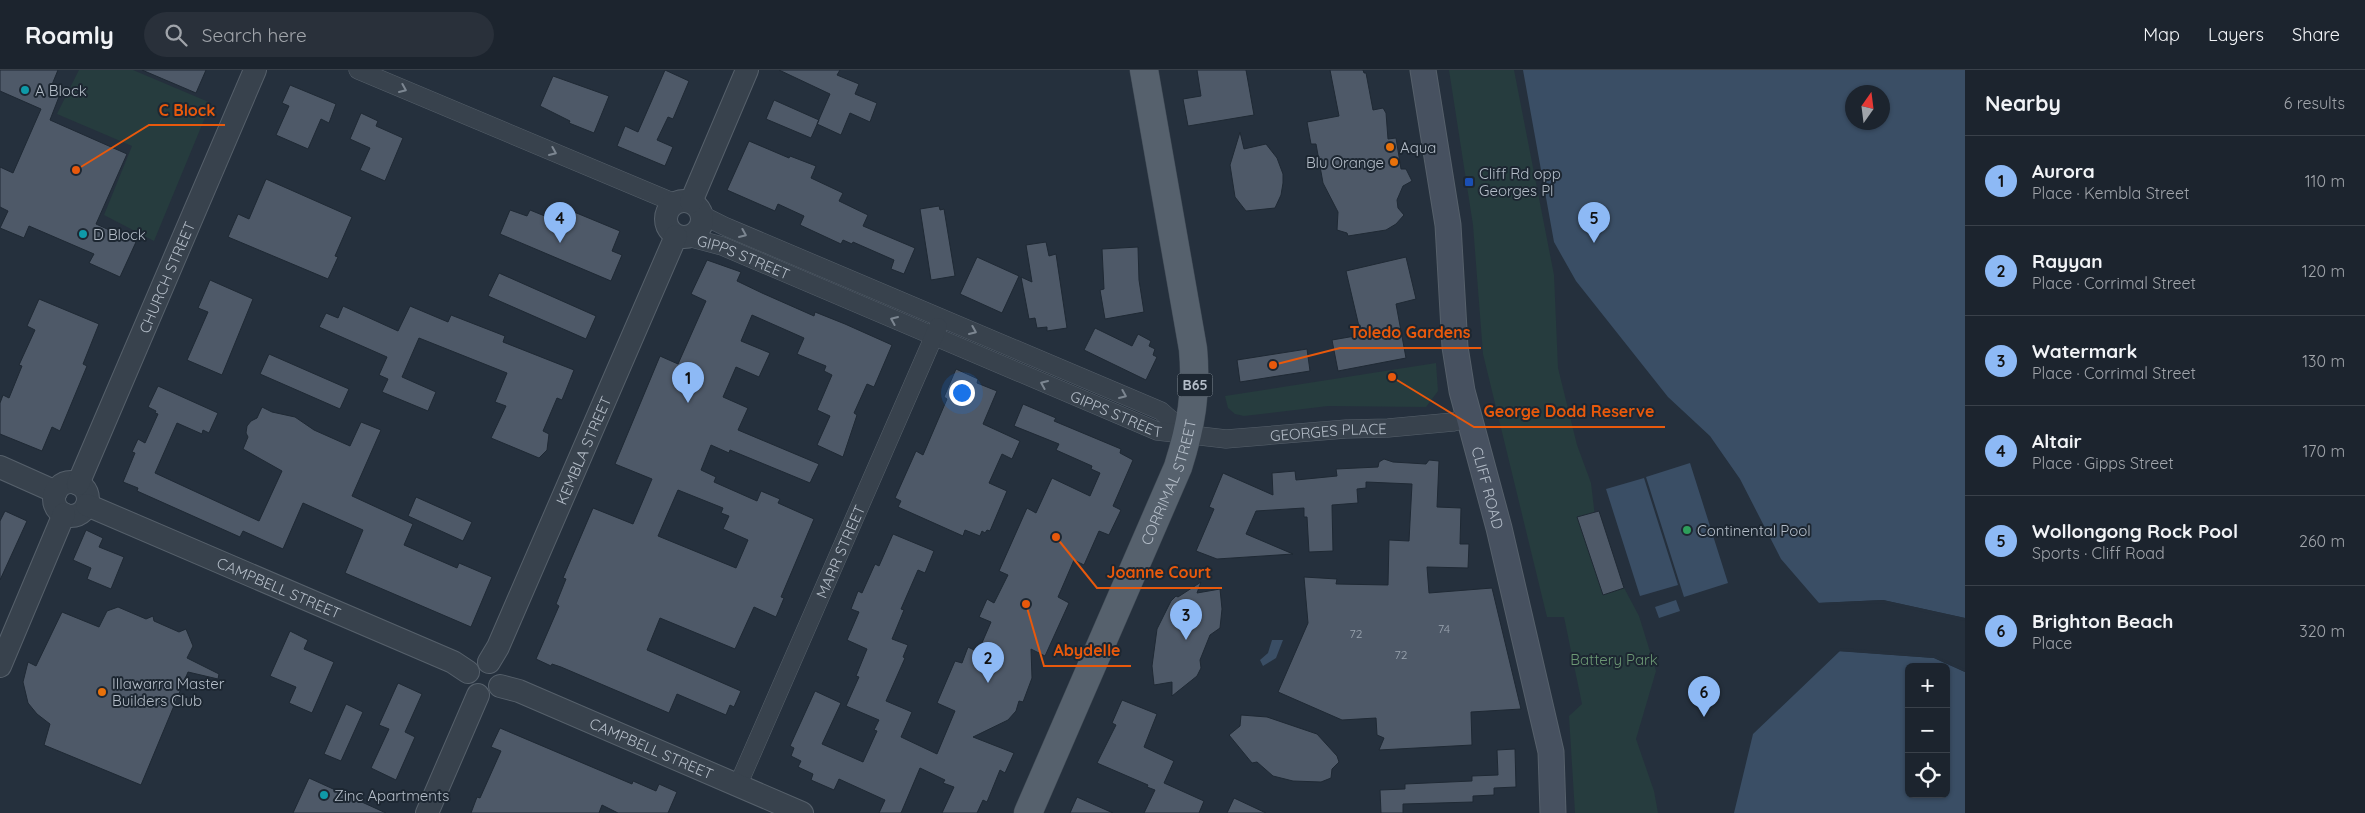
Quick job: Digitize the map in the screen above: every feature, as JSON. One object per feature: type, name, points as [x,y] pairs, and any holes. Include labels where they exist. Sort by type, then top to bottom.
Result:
[{"type":"main road","name":"CORRIMAL STREET","points":[[1028,813],[1178,467],[1188,435],[1195,393],[1193,348],[1144,70]]},
{"type":"main road","name":"CLIFF ROAD","points":[[1423,70],[1448,225],[1455,347],[1468,418],[1482,458],[1551,752],[1553,813]]},
{"type":"street","name":"CHURCH STREET","points":[[78,484],[255,70]]},
{"type":"street","name":"GIPPS STREET","points":[[358,70],[689,206],[724,226],[1161,411],[1188,435]]},
{"type":"street","points":[[689,206],[747,70]]},
{"type":"street","points":[[689,206],[701,227],[698,232],[682,237],[667,228],[665,221],[668,209],[689,206]]},
{"type":"street","name":"GIPPS STREET","points":[[682,237],[722,246],[1156,431],[1188,435]]},
{"type":"street","name":"KEMBLA STREET","points":[[489,662],[498,647],[682,237]]},
{"type":"street","name":"MARR STREET","points":[[738,785],[942,317]]},
{"type":"street","name":"GEORGES PLACE","points":[[1188,435],[1226,439],[1346,429],[1388,428],[1453,422],[1468,418]]},
{"type":"street","points":[[0,467],[56,492]]},
{"type":"street","points":[[66,483],[78,484],[86,491],[87,505],[78,515],[64,514],[55,505],[56,492],[66,483]]},
{"type":"street","name":"CAMPBELL STREET","points":[[87,505],[453,662],[468,672]]},
{"type":"street","points":[[0,666],[64,514]]},
{"type":"street","points":[[478,662],[494,664],[500,673],[500,686],[490,696],[478,695],[469,688],[468,672],[478,662]]},
{"type":"street","name":"CAMPBELL STREET","points":[[500,686],[519,691],[802,813]]},
{"type":"street","points":[[427,813],[478,695]]},
{"type":"green space","points":[[79,70],[133,70],[211,103],[154,241],[104,215],[132,146],[57,114]]},
{"type":"green space","name":"Battery Park","points":[[1449,70],[1514,70],[1554,275],[1558,368],[1577,445],[1591,483],[1596,525],[1614,569],[1639,616],[1656,671],[1636,739],[1654,791],[1658,813],[1575,813],[1569,716],[1582,704],[1564,617],[1547,617],[1483,354],[1473,225]]},
{"type":"green space","points":[[1436,363],[1438,391],[1426,407],[1328,406],[1244,416],[1235,414],[1228,408],[1225,396]]},
{"type":"water","points":[[1523,70],[1965,70],[1965,618],[1883,600],[1819,603],[1781,559],[1740,479],[1710,436],[1668,397],[1576,281],[1554,242]]},
{"type":"water","name":"Continental Pool","points":[[1690,463],[1728,583],[1684,597],[1646,477]]},
{"type":"water","points":[[1644,478],[1678,585],[1640,596],[1606,489]]},
{"type":"water","points":[[1676,600],[1680,611],[1659,618],[1655,607]]},
{"type":"water","points":[[1272,640],[1283,640],[1276,658],[1263,666],[1260,660],[1268,653]]},
{"type":"water","points":[[1840,651],[1934,658],[1945,663],[1905,663],[1905,798],[1950,798],[1950,665],[1965,672],[1965,813],[1734,813],[1753,734]]},
{"type":"pier","points":[[1883,600],[1965,618],[1965,621],[1883,603],[1819,605],[1816,603]]},
{"type":"pier","points":[[1840,648],[1934,655],[1965,669],[1965,672],[1950,665],[1950,663],[1934,658],[1836,651]]},
{"type":"building","points":[[0,70],[58,70],[51,87],[52,85],[62,89],[50,120],[127,154],[96,224],[136,242],[120,277],[89,263],[94,254],[29,226],[24,238],[0,228],[8,211],[0,207],[0,167],[13,173],[41,109],[0,91]]},
{"type":"building","points":[[142,70],[206,70],[196,93]]},
{"type":"building","points":[[665,70],[689,81],[673,119],[668,117],[657,140],[673,147],[665,166],[617,146],[625,126],[638,132]]},
{"type":"building","points":[[779,70],[840,70],[837,75],[859,84],[855,94],[877,103],[870,122],[850,113],[841,135],[817,124],[830,94]]},
{"type":"building","points":[[1197,70],[1246,70],[1254,115],[1188,126],[1183,99],[1201,96]]},
{"type":"building","points":[[1330,70],[1363,70],[1366,73],[1373,110],[1383,108],[1386,113],[1388,139],[1396,138],[1401,169],[1406,169],[1412,181],[1403,186],[1397,200],[1398,208],[1404,215],[1396,224],[1386,230],[1348,236],[1347,233],[1337,230],[1338,212],[1323,183],[1316,144],[1311,144],[1307,122],[1339,116]]},
{"type":"building","points":[[553,76],[609,96],[594,133],[569,123],[570,121],[540,106]]},
{"type":"building","points":[[290,85],[336,104],[329,123],[321,119],[308,149],[276,135],[289,106],[282,103]]},
{"type":"building","points":[[774,100],[819,120],[811,138],[766,119]]},
{"type":"building","points":[[361,113],[378,121],[376,126],[403,138],[385,181],[360,170],[370,148],[350,139]]},
{"type":"building","points":[[1240,132],[1244,149],[1266,144],[1277,158],[1283,174],[1283,183],[1281,195],[1275,208],[1246,211],[1235,197],[1230,165]]},
{"type":"building","points":[[749,141],[789,158],[790,156],[816,166],[811,178],[843,193],[839,201],[868,215],[863,226],[915,248],[904,274],[891,269],[894,260],[853,242],[852,244],[843,240],[841,244],[800,225],[804,216],[778,204],[775,211],[727,190]]},
{"type":"building","points":[[266,179],[352,217],[335,256],[338,257],[328,279],[228,237],[238,214],[249,219]]},
{"type":"building","points":[[939,206],[940,210],[944,209],[955,276],[931,280],[920,209]]},
{"type":"building","points":[[562,207],[620,231],[612,251],[622,255],[611,281],[500,234],[510,210],[527,216],[530,210],[557,221]]},
{"type":"building","points":[[1046,242],[1049,256],[1056,254],[1067,328],[1047,331],[1047,327],[1037,328],[1035,318],[1029,319],[1021,277],[1032,282],[1026,245]]},
{"type":"building","points":[[1138,247],[1139,280],[1144,312],[1105,319],[1100,290],[1104,289],[1102,249]]},
{"type":"building","points":[[977,257],[1019,276],[1002,313],[960,294]]},
{"type":"building","points":[[1406,257],[1416,299],[1396,304],[1406,358],[1338,371],[1332,340],[1361,335],[1346,271]]},
{"type":"building","points":[[707,260],[741,272],[737,281],[762,293],[814,316],[815,312],[845,324],[892,345],[874,387],[867,384],[854,413],[857,415],[843,457],[817,445],[830,416],[817,410],[832,375],[824,371],[826,366],[797,354],[804,338],[752,315],[741,341],[770,353],[759,377],[736,367],[723,397],[748,408],[738,430],[819,464],[810,483],[730,450],[729,453],[711,445],[701,470],[716,477],[714,482],[757,501],[761,491],[780,499],[778,503],[814,519],[781,597],[784,598],[776,617],[754,607],[735,649],[660,618],[647,650],[741,691],[734,707],[730,705],[726,715],[677,694],[669,713],[561,667],[552,664],[551,666],[536,659],[559,606],[556,604],[566,579],[563,578],[593,508],[633,524],[652,479],[615,464],[660,356],[678,364],[706,301],[691,294]],"holes":[[[678,490],[723,508],[721,513],[729,516],[723,529],[748,540],[736,568],[658,536]]]},
{"type":"building","points":[[499,273],[596,316],[586,339],[488,296]]},
{"type":"building","points":[[210,280],[253,299],[222,375],[187,360],[208,312],[198,308]]},
{"type":"building","points":[[39,299],[99,324],[83,364],[87,366],[60,431],[52,427],[42,451],[0,434],[0,403],[3,395],[9,398],[22,366],[19,365],[35,330],[27,326]]},
{"type":"building","points":[[343,306],[398,331],[410,306],[448,322],[451,315],[505,336],[503,342],[574,370],[562,400],[557,398],[543,431],[549,434],[547,450],[539,458],[491,438],[506,406],[495,402],[507,373],[419,338],[402,377],[436,392],[428,411],[382,392],[388,379],[379,375],[387,357],[319,327],[326,313],[338,318]]},
{"type":"building","points":[[1095,328],[1132,346],[1138,334],[1151,341],[1149,346],[1155,349],[1153,355],[1157,357],[1146,380],[1084,350]]},
{"type":"building","points":[[1307,349],[1310,371],[1240,382],[1237,360]]},
{"type":"building","points":[[269,354],[349,389],[340,409],[260,374]]},
{"type":"building","points":[[956,369],[978,379],[977,383],[997,391],[983,424],[1020,441],[1012,459],[1002,454],[989,483],[1007,491],[990,531],[987,530],[985,533],[982,531],[980,536],[965,530],[963,536],[898,507],[901,501],[895,498],[916,451],[923,455],[947,399],[944,397]]},
{"type":"building","points":[[158,386],[218,413],[209,433],[203,430],[202,434],[177,423],[155,473],[259,521],[282,471],[243,449],[248,437],[246,433],[247,426],[257,418],[262,407],[272,412],[295,417],[314,430],[350,446],[361,422],[381,430],[352,496],[413,524],[404,545],[457,568],[459,563],[492,577],[471,627],[345,573],[363,530],[303,503],[283,549],[243,531],[240,537],[137,491],[138,488],[123,482],[135,453],[132,452],[138,439],[145,443],[158,414],[148,407]]},
{"type":"building","points":[[1023,404],[1056,418],[1054,421],[1121,449],[1120,453],[1133,460],[1113,506],[1121,510],[1109,535],[1099,531],[1084,565],[1074,560],[1058,597],[1069,603],[1045,656],[1031,649],[1032,678],[1023,702],[1019,701],[1016,711],[1008,720],[973,737],[1014,753],[1005,773],[1000,770],[987,802],[983,800],[977,813],[942,813],[954,787],[943,783],[945,780],[920,768],[901,813],[879,813],[885,800],[839,779],[834,790],[811,780],[813,774],[798,767],[801,761],[791,756],[794,748],[790,746],[815,691],[841,703],[822,744],[863,762],[877,731],[874,730],[879,720],[846,706],[859,677],[856,676],[867,649],[847,640],[859,612],[851,609],[858,591],[862,593],[875,564],[879,566],[893,534],[934,551],[925,573],[918,570],[901,609],[904,610],[892,639],[908,645],[903,657],[905,658],[886,701],[912,712],[901,737],[937,754],[955,711],[937,703],[955,661],[962,663],[968,647],[978,652],[991,622],[979,617],[987,599],[994,603],[1008,575],[999,571],[1027,508],[1036,513],[1052,478],[1090,496],[1100,473],[1091,469],[1092,466],[1056,450],[1059,444],[1014,426]]},
{"type":"building","points":[[1384,459],[1393,462],[1426,464],[1429,460],[1439,461],[1437,507],[1461,508],[1460,544],[1469,544],[1468,568],[1427,567],[1429,593],[1492,588],[1521,709],[1471,712],[1472,745],[1379,750],[1384,738],[1377,735],[1376,718],[1342,720],[1278,692],[1308,623],[1304,577],[1337,579],[1336,584],[1388,585],[1389,540],[1409,541],[1412,484],[1366,482],[1366,488],[1357,489],[1358,503],[1332,505],[1333,551],[1309,552],[1307,517],[1304,517],[1304,508],[1256,511],[1246,534],[1293,554],[1217,559],[1196,551],[1214,509],[1209,507],[1223,473],[1273,495],[1272,473],[1295,471],[1296,480],[1337,476],[1336,469],[1378,467],[1379,462]]},
{"type":"building","points":[[416,497],[472,522],[463,541],[408,516]]},
{"type":"building","points":[[5,511],[27,521],[0,580],[0,521]]},
{"type":"building","points":[[1599,511],[1624,588],[1603,595],[1577,517]]},
{"type":"building","points":[[86,530],[103,538],[99,547],[124,557],[111,589],[87,579],[91,568],[73,560]]},
{"type":"building","points":[[1201,582],[1197,593],[1220,589],[1222,609],[1220,628],[1210,635],[1200,660],[1201,668],[1197,676],[1172,696],[1172,682],[1154,685],[1152,666],[1157,629],[1171,601],[1176,596],[1178,597]]},
{"type":"building","name":"Illawarra Master Builders Club","points":[[118,607],[146,619],[153,616],[154,621],[179,632],[186,629],[193,646],[187,658],[219,674],[218,679],[188,672],[141,785],[44,745],[50,724],[37,714],[28,703],[23,682],[28,662],[36,666],[62,612],[99,627],[107,611]]},
{"type":"building","points":[[290,631],[308,640],[304,649],[334,662],[312,713],[289,703],[296,687],[270,676]]},
{"type":"building","points":[[398,683],[422,694],[405,732],[415,737],[396,780],[371,768],[389,729],[379,725]]},
{"type":"building","points":[[1122,700],[1157,714],[1144,747],[1174,761],[1164,783],[1204,801],[1199,813],[1144,813],[1155,790],[1147,787],[1148,785],[1097,763],[1116,725],[1112,723]]},
{"type":"building","points":[[346,704],[363,712],[341,761],[324,754]]},
{"type":"building","points":[[1241,715],[1267,717],[1317,734],[1337,756],[1339,762],[1332,769],[1331,778],[1321,782],[1293,781],[1273,776],[1257,762],[1252,763],[1229,735],[1240,726]]},
{"type":"building","points":[[500,728],[632,784],[633,781],[656,791],[659,784],[677,792],[668,813],[618,813],[602,805],[599,813],[471,813],[477,797],[480,798],[501,751],[491,747]]},
{"type":"building","points":[[1515,749],[1516,787],[1494,788],[1494,795],[1473,796],[1473,802],[1403,804],[1403,813],[1381,813],[1380,790],[1405,789],[1405,784],[1472,781],[1472,776],[1498,775],[1497,750]]},
{"type":"building","name":"Zinc Apartments","points":[[309,778],[386,813],[293,813]]},
{"type":"building","points":[[1077,797],[1113,813],[1070,813]]},
{"type":"building","points":[[1234,798],[1266,813],[1227,813]]},
{"type":"place","name":"A Block","points":[[25,90]]},
{"type":"place","name":"Aqua","points":[[1390,147]]},
{"type":"place","name":"Blu Orange","points":[[1394,162]]},
{"type":"place","name":"C Block","points":[[76,170]]},
{"type":"place","name":"Cliff Rd opp Georges Pl","points":[[1469,182]]},
{"type":"place","name":"D Block","points":[[83,234]]},
{"type":"place","name":"Altair","points":[[560,243]]},
{"type":"place","name":"Wollongong Rock Pool","points":[[1594,243]]},
{"type":"place","name":"Toledo Gardens","points":[[1273,365]]},
{"type":"place","name":"George Dodd Reserve","points":[[1392,377]]},
{"type":"place","name":"Aurora","points":[[688,403]]},
{"type":"place","name":"Continental Pool","points":[[1687,530]]},
{"type":"place","name":"Joanne Court","points":[[1056,537]]},
{"type":"place","name":"Abydelle","points":[[1026,604]]},
{"type":"place","name":"Watermark","points":[[1186,640]]},
{"type":"place","name":"Rayyan","points":[[988,683]]},
{"type":"place","name":"Illawarra Master Builders Club","points":[[102,692]]},
{"type":"place","name":"Brighton Beach","points":[[1704,717]]},
{"type":"place","name":"Zinc Apartments","points":[[324,795]]}]
